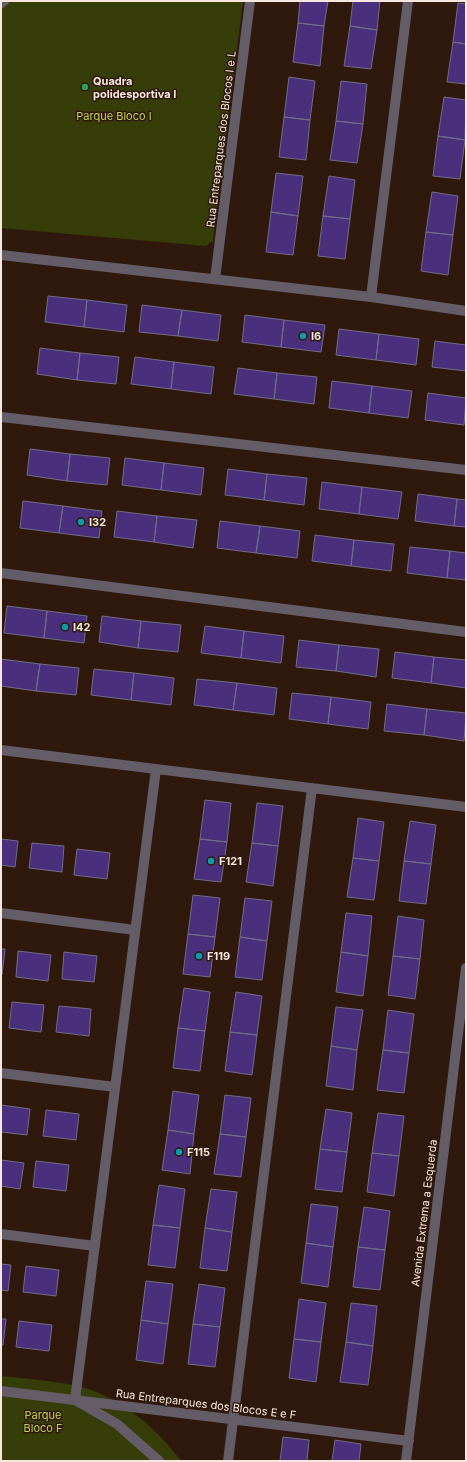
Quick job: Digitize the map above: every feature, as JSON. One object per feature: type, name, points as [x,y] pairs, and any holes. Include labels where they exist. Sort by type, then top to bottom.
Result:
[{"type":"street","name":"Rua Entreparques dos Blocos I e L","points":[[215,279],[250,1]]},
{"type":"street","points":[[371,297],[408,1]]},
{"type":"street","points":[[1,255],[371,297],[466,311]]},
{"type":"street","points":[[1,417],[466,470]]},
{"type":"street","points":[[1,573],[466,632]]},
{"type":"street","points":[[1,750],[466,807]]},
{"type":"street","points":[[156,769],[75,1400],[117,1424],[158,1461]]},
{"type":"street","points":[[228,1461],[312,788]]},
{"type":"street","points":[[1,913],[135,930]]},
{"type":"street","name":"Avenida Extrema a Esquerda","points":[[406,1461],[466,968]]},
{"type":"street","points":[[1,1073],[115,1087]]},
{"type":"street","points":[[1,1234],[94,1246]]},
{"type":"street","name":"Rua Entreparques dos Blocos E e F","points":[[1,1391],[409,1441]]},
{"type":"green space","name":"Parque Bloco I","points":[[1,1],[243,1],[213,241],[206,246],[1,228]]},
{"type":"green space","name":"Parque Bloco F","points":[[1,1376],[43,1380],[85,1388],[99,1393],[113,1400],[139,1417],[162,1438],[181,1461],[1,1461]]},
{"type":"building","points":[[300,1],[328,1],[324,26],[298,23]]},
{"type":"building","points":[[353,1],[380,1],[377,30],[350,26]]},
{"type":"building","points":[[458,3],[466,4],[466,44],[453,42]]},
{"type":"building","points":[[298,23],[324,26],[320,66],[293,62]]},
{"type":"building","points":[[350,26],[377,30],[371,69],[344,66]]},
{"type":"building","points":[[453,42],[466,44],[466,84],[447,82]]},
{"type":"building","points":[[289,77],[315,81],[310,120],[284,117]]},
{"type":"building","points":[[341,81],[367,84],[363,124],[336,121]]},
{"type":"building","points":[[444,97],[466,100],[465,140],[438,136]]},
{"type":"building","points":[[284,117],[310,120],[306,160],[279,157]]},
{"type":"building","points":[[336,121],[363,124],[357,163],[330,160]]},
{"type":"building","points":[[438,136],[465,140],[460,179],[433,176]]},
{"type":"building","points":[[276,173],[303,176],[298,216],[271,212]]},
{"type":"building","points":[[329,176],[355,180],[350,219],[323,216]]},
{"type":"building","points":[[432,192],[458,196],[453,235],[426,232]]},
{"type":"building","points":[[271,212],[298,216],[293,255],[266,252]]},
{"type":"building","points":[[323,216],[350,219],[345,259],[318,256]]},
{"type":"building","points":[[426,232],[453,235],[448,275],[421,271]]},
{"type":"building","points":[[48,296],[87,300],[84,327],[45,322]]},
{"type":"building","points":[[87,300],[127,305],[124,332],[84,327]]},
{"type":"building","points":[[142,305],[182,310],[178,336],[139,332]]},
{"type":"building","points":[[182,310],[221,315],[218,341],[178,336]]},
{"type":"building","points":[[245,315],[284,320],[281,347],[242,342]]},
{"type":"building","name":"I6","points":[[284,320],[325,325],[321,352],[281,347]]},
{"type":"building","points":[[339,329],[379,334],[376,360],[336,355]]},
{"type":"building","points":[[379,334],[419,339],[416,365],[376,360]]},
{"type":"building","points":[[435,341],[466,345],[466,371],[432,367]]},
{"type":"building","points":[[40,348],[80,353],[77,380],[37,374]]},
{"type":"building","points":[[80,353],[119,357],[116,384],[77,380]]},
{"type":"building","points":[[135,357],[174,362],[171,389],[131,384]]},
{"type":"building","points":[[174,362],[214,367],[211,394],[171,389]]},
{"type":"building","points":[[238,368],[277,373],[274,399],[234,394]]},
{"type":"building","points":[[277,373],[317,377],[314,404],[274,399]]},
{"type":"building","points":[[332,381],[372,386],[369,413],[329,408]]},
{"type":"building","points":[[372,386],[412,391],[408,418],[369,413]]},
{"type":"building","points":[[428,393],[466,398],[464,425],[425,420]]},
{"type":"building","points":[[30,449],[70,454],[67,481],[27,475]]},
{"type":"building","points":[[70,454],[110,458],[107,485],[67,481]]},
{"type":"building","points":[[125,458],[164,463],[161,490],[122,485]]},
{"type":"building","points":[[164,463],[204,468],[201,495],[161,490]]},
{"type":"building","points":[[228,469],[267,474],[264,500],[225,495]]},
{"type":"building","points":[[267,474],[307,478],[304,505],[264,500]]},
{"type":"building","points":[[322,482],[362,487],[359,514],[319,509]]},
{"type":"building","points":[[362,487],[402,492],[398,519],[359,514]]},
{"type":"building","points":[[418,494],[457,499],[454,526],[415,521]]},
{"type":"building","points":[[457,499],[466,500],[466,527],[454,526]]},
{"type":"building","points":[[23,501],[63,506],[59,533],[20,528]]},
{"type":"building","name":"I32","points":[[63,506],[102,511],[99,538],[59,533]]},
{"type":"building","points":[[117,511],[157,516],[154,542],[114,537]]},
{"type":"building","points":[[157,516],[197,520],[193,548],[154,542]]},
{"type":"building","points":[[220,521],[260,526],[256,553],[217,548]]},
{"type":"building","points":[[260,526],[300,531],[297,558],[256,553]]},
{"type":"building","points":[[315,535],[354,540],[351,566],[312,561]]},
{"type":"building","points":[[354,540],[394,544],[391,571],[351,566]]},
{"type":"building","points":[[410,547],[450,551],[447,578],[407,573]]},
{"type":"building","points":[[450,551],[466,553],[466,580],[447,578]]},
{"type":"building","points":[[7,606],[47,611],[44,638],[4,633]]},
{"type":"building","name":"I42","points":[[47,611],[87,616],[84,643],[44,638]]},
{"type":"building","points":[[102,616],[141,621],[138,648],[99,642]]},
{"type":"building","points":[[141,621],[181,625],[178,652],[138,648]]},
{"type":"building","points":[[205,626],[244,631],[241,658],[201,653]]},
{"type":"building","points":[[244,631],[284,636],[281,663],[241,658]]},
{"type":"building","points":[[299,640],[339,645],[336,671],[296,667]]},
{"type":"building","points":[[339,645],[379,649],[376,677],[336,671]]},
{"type":"building","points":[[395,652],[434,657],[431,683],[392,678]]},
{"type":"building","points":[[434,657],[466,660],[466,688],[431,683]]},
{"type":"building","points":[[1,659],[40,664],[36,691],[1,686]]},
{"type":"building","points":[[40,664],[79,668],[76,695],[36,691]]},
{"type":"building","points":[[94,669],[134,673],[131,700],[91,695]]},
{"type":"building","points":[[134,673],[174,678],[171,705],[131,700]]},
{"type":"building","points":[[197,679],[237,683],[233,710],[194,705]]},
{"type":"building","points":[[237,683],[277,688],[274,715],[233,710]]},
{"type":"building","points":[[292,693],[331,697],[328,724],[289,719]]},
{"type":"building","points":[[331,697],[371,702],[368,729],[328,724]]},
{"type":"building","points":[[387,704],[427,709],[424,735],[384,731]]},
{"type":"building","points":[[427,709],[466,713],[464,741],[424,735]]},
{"type":"building","points":[[205,800],[231,803],[227,842],[200,839]]},
{"type":"building","points":[[257,803],[283,806],[278,846],[252,843]]},
{"type":"building","points":[[358,818],[384,822],[379,861],[353,858]]},
{"type":"building","points":[[410,821],[436,825],[431,864],[404,861]]},
{"type":"building","points":[[1,839],[18,841],[15,867],[1,865]]},
{"type":"building","name":"F121","points":[[200,839],[227,842],[221,882],[194,879]]},
{"type":"building","points":[[32,843],[64,846],[62,872],[29,868]]},
{"type":"building","points":[[252,843],[278,846],[273,886],[246,882]]},
{"type":"building","points":[[77,849],[110,853],[107,879],[74,875]]},
{"type":"building","points":[[353,858],[379,861],[374,900],[347,897]]},
{"type":"building","points":[[404,861],[431,864],[426,904],[399,901]]},
{"type":"building","points":[[193,895],[220,898],[215,937],[188,934]]},
{"type":"building","points":[[245,898],[272,901],[267,941],[240,937]]},
{"type":"building","points":[[346,913],[372,916],[368,956],[341,952]]},
{"type":"building","points":[[398,916],[424,920],[420,959],[393,956]]},
{"type":"building","name":"F119","points":[[188,934],[215,937],[210,977],[183,974]]},
{"type":"building","points":[[240,937],[267,941],[262,980],[235,977]]},
{"type":"building","points":[[1,949],[5,949],[2,975],[1,975]]},
{"type":"building","points":[[18,951],[51,955],[48,981],[16,977]]},
{"type":"building","points":[[64,952],[97,956],[94,982],[62,979]]},
{"type":"building","points":[[341,952],[368,956],[363,996],[336,992]]},
{"type":"building","points":[[393,956],[420,959],[415,999],[388,995]]},
{"type":"building","points":[[184,988],[210,992],[205,1031],[178,1028]]},
{"type":"building","points":[[236,992],[262,996],[257,1035],[230,1032]]},
{"type":"building","points":[[12,1002],[44,1005],[41,1032],[9,1028]]},
{"type":"building","points":[[59,1006],[91,1009],[89,1036],[56,1032]]},
{"type":"building","points":[[336,1007],[363,1010],[357,1050],[331,1046]]},
{"type":"building","points":[[388,1010],[414,1014],[409,1053],[383,1050]]},
{"type":"building","points":[[178,1028],[205,1031],[200,1071],[173,1068]]},
{"type":"building","points":[[230,1032],[257,1035],[252,1075],[225,1071]]},
{"type":"building","points":[[331,1046],[357,1050],[353,1090],[326,1086]]},
{"type":"building","points":[[383,1050],[409,1053],[404,1093],[377,1090]]},
{"type":"building","points":[[173,1091],[199,1095],[194,1134],[168,1130]]},
{"type":"building","points":[[225,1095],[251,1098],[246,1137],[220,1134]]},
{"type":"building","points":[[1,1105],[30,1109],[27,1135],[1,1132]]},
{"type":"building","points":[[326,1109],[352,1113],[347,1152],[320,1149]]},
{"type":"building","points":[[46,1110],[79,1114],[76,1140],[43,1136]]},
{"type":"building","points":[[378,1113],[404,1116],[399,1156],[372,1153]]},
{"type":"building","name":"F115","points":[[168,1130],[194,1134],[190,1174],[162,1170]]},
{"type":"building","points":[[220,1134],[246,1137],[241,1177],[214,1174]]},
{"type":"building","points":[[320,1149],[347,1152],[342,1192],[315,1189]]},
{"type":"building","points":[[372,1153],[399,1156],[394,1196],[367,1192]]},
{"type":"building","points":[[1,1160],[24,1163],[20,1189],[1,1186]]},
{"type":"building","points":[[36,1161],[69,1165],[66,1191],[33,1187]]},
{"type":"building","points":[[159,1185],[185,1189],[180,1228],[153,1225]]},
{"type":"building","points":[[211,1189],[237,1192],[232,1232],[205,1228]]},
{"type":"building","points":[[311,1204],[338,1207],[333,1247],[306,1243]]},
{"type":"building","points":[[364,1207],[390,1211],[385,1250],[358,1247]]},
{"type":"building","points":[[153,1225],[180,1228],[175,1268],[148,1265]]},
{"type":"building","points":[[205,1228],[232,1232],[227,1271],[200,1268]]},
{"type":"building","points":[[306,1243],[333,1247],[328,1287],[301,1283]]},
{"type":"building","points":[[358,1247],[385,1250],[380,1290],[353,1287]]},
{"type":"building","points":[[1,1264],[11,1265],[8,1291],[1,1290]]},
{"type":"building","points":[[26,1266],[59,1270],[56,1296],[23,1292]]},
{"type":"building","points":[[146,1281],[173,1284],[168,1324],[141,1320]]},
{"type":"building","points":[[199,1284],[225,1288],[220,1327],[193,1324]]},
{"type":"building","points":[[299,1299],[326,1303],[321,1342],[294,1339]]},
{"type":"building","points":[[351,1303],[377,1306],[373,1346],[346,1342]]},
{"type":"building","points":[[1,1319],[6,1319],[3,1345],[1,1345]]},
{"type":"building","points":[[141,1320],[168,1324],[163,1364],[136,1360]]},
{"type":"building","points":[[19,1321],[52,1325],[49,1351],[16,1347]]},
{"type":"building","points":[[193,1324],[220,1327],[215,1367],[188,1364]]},
{"type":"building","points":[[294,1339],[321,1342],[316,1382],[289,1378]]},
{"type":"building","points":[[346,1342],[373,1346],[368,1385],[340,1382]]},
{"type":"building","points":[[283,1437],[309,1440],[307,1461],[280,1461]]},
{"type":"building","points":[[335,1440],[361,1444],[359,1461],[332,1461]]},
{"type":"place","name":"Quadra polidesportiva I","points":[[85,87]]},
{"type":"place","name":"I6","points":[[303,336]]},
{"type":"place","name":"I32","points":[[81,522]]},
{"type":"place","name":"I42","points":[[65,627]]},
{"type":"place","name":"F121","points":[[211,861]]},
{"type":"place","name":"F119","points":[[199,956]]},
{"type":"place","name":"F115","points":[[179,1152]]}]
